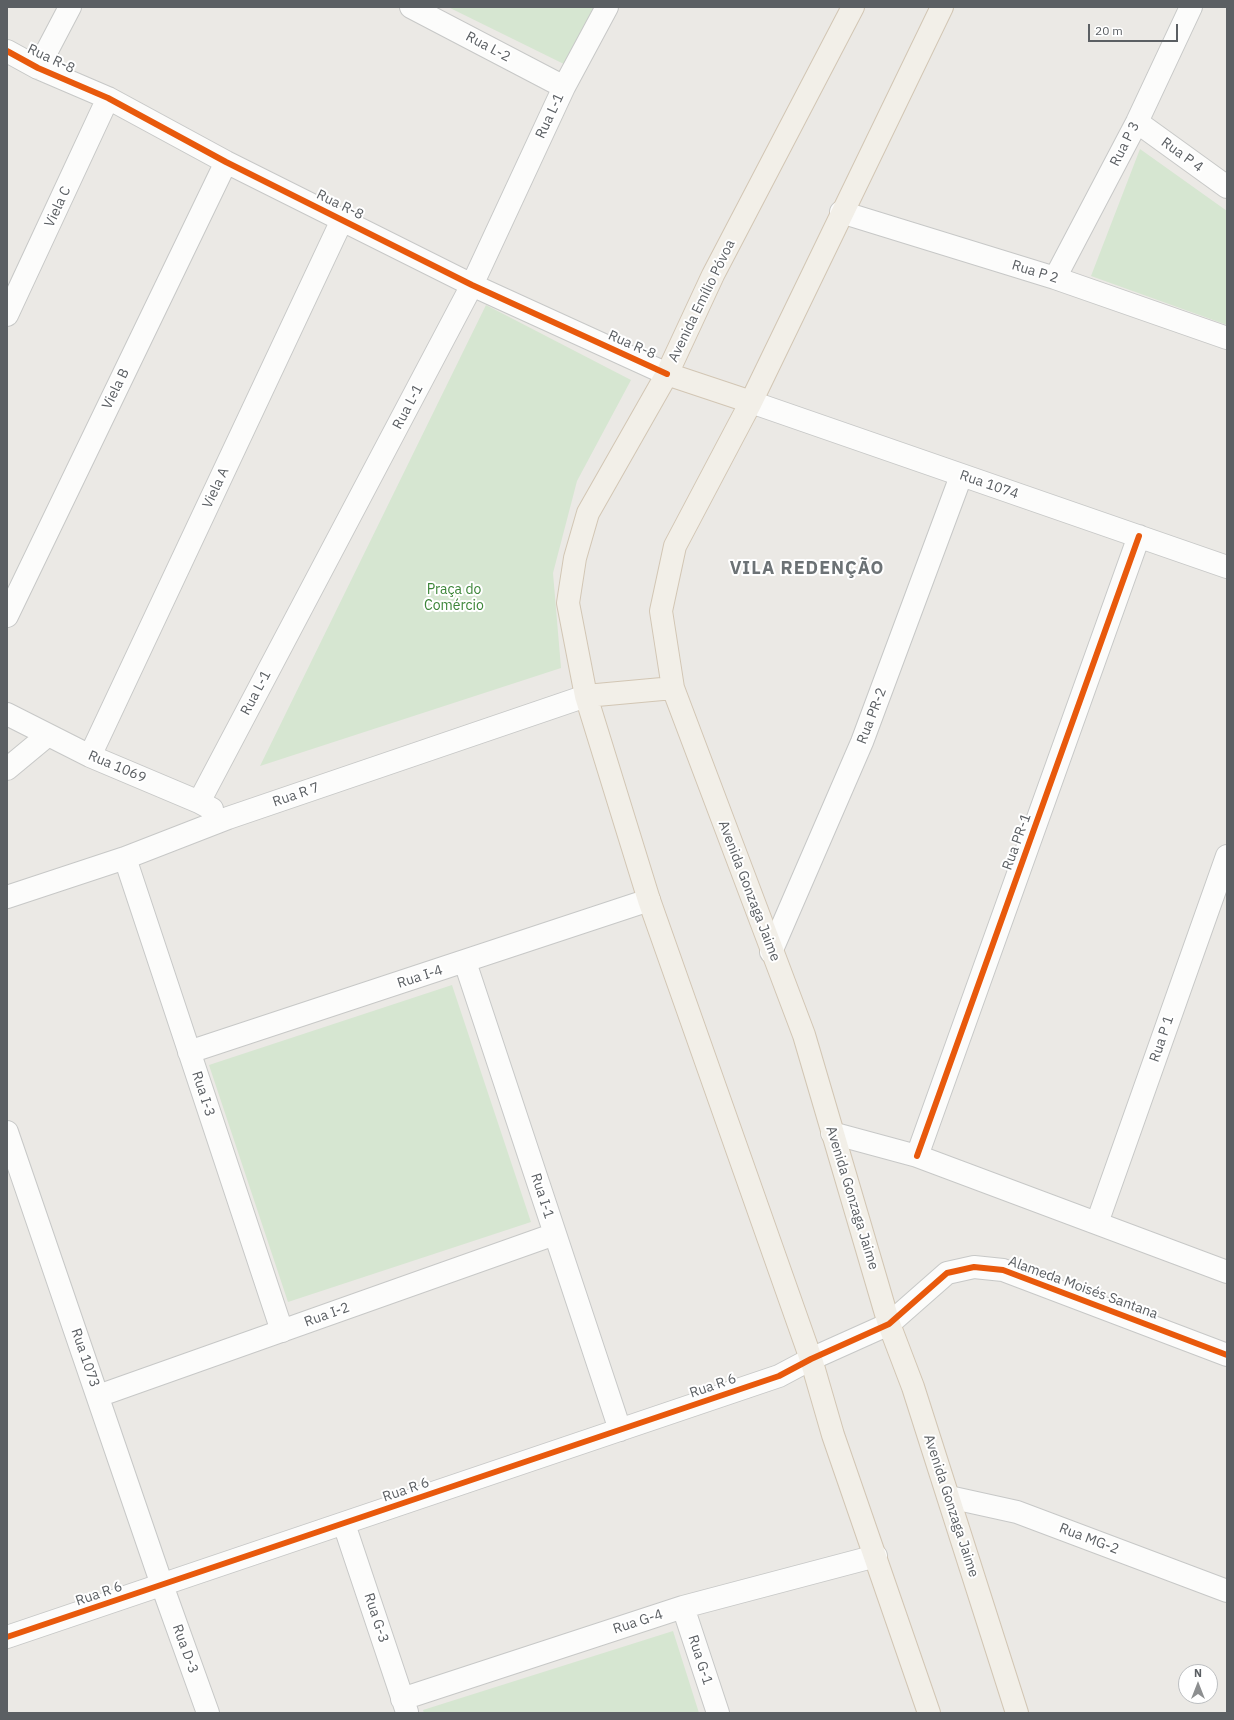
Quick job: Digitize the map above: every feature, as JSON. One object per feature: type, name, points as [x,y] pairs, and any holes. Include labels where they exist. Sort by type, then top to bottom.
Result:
[{"type":"main road","name":"Avenida Emílio Póvoa","points":[[586,696],[568,603],[575,558],[588,512],[667,374],[713,275],[853,7]]},
{"type":"main road","points":[[929,1713],[833,1435],[811,1359],[649,900],[586,696],[673,688],[661,611],[675,546],[751,402],[841,212],[942,7]]},
{"type":"main road","points":[[667,374],[751,402]]},
{"type":"main road","name":"Avenida Gonzaga Jaime","points":[[673,688],[771,952],[804,1035],[889,1324],[913,1387],[1017,1713]]},
{"type":"street","points":[[38,68],[70,7]]},
{"type":"street","name":"Rua L-2","points":[[411,7],[564,87]]},
{"type":"street","name":"Rua L-1","points":[[199,802],[472,285],[564,87],[606,7]]},
{"type":"street","name":"Rua P 3","points":[[1055,278],[1137,122],[1191,7]]},
{"type":"street","name":"Rua R-8","points":[[7,51],[38,68],[108,98],[226,162],[472,285],[667,374]]},
{"type":"street","name":"Viela C","points":[[7,315],[108,98]]},
{"type":"street","name":"Rua P 4","points":[[1137,122],[1227,187]]},
{"type":"street","name":"Viela B","points":[[7,616],[226,162]]},
{"type":"street","name":"Rua P 2","points":[[841,212],[1055,278],[1227,338]]},
{"type":"street","name":"Viela A","points":[[90,756],[342,220]]},
{"type":"street","name":"Rua 1074","points":[[751,402],[961,476],[1227,566]]},
{"type":"street","name":"Rua PR-2","points":[[771,952],[862,742],[961,476]]},
{"type":"street","name":"Rua PR-1","points":[[917,1156],[1139,536]]},
{"type":"street","name":"Rua R 7","points":[[7,897],[125,858],[228,818],[586,696]]},
{"type":"street","name":"Rua 1069","points":[[7,714],[90,756],[199,802],[228,818]]},
{"type":"street","points":[[7,769],[48,735]]},
{"type":"street","name":"Rua P 1","points":[[1097,1223],[1227,856]]},
{"type":"street","name":"Rua I-3","points":[[125,858],[282,1331]]},
{"type":"street","name":"Rua I-4","points":[[189,1052],[649,900]]},
{"type":"street","name":"Rua I-1","points":[[465,962],[620,1430]]},
{"type":"street","name":"Rua 1073","points":[[7,1132],[162,1585]]},
{"type":"street","points":[[832,1133],[917,1156],[1227,1272]]},
{"type":"street","name":"Rua I-2","points":[[98,1396],[555,1234]]},
{"type":"street","name":"Alameda Moisés Santana","points":[[811,1359],[889,1324],[946,1272],[974,1267],[1003,1270],[1227,1355]]},
{"type":"street","name":"Rua R 6","points":[[7,1637],[779,1376],[811,1359]]},
{"type":"street","name":"Rua MG-2","points":[[949,1497],[1017,1512],[1227,1591]]},
{"type":"street","name":"Rua G-3","points":[[344,1524],[405,1706]]},
{"type":"street","name":"Rua G-4","points":[[405,1706],[683,1607],[876,1556]]},
{"type":"street","name":"Rua D-3","points":[[162,1585],[208,1713]]},
{"type":"street","name":"Rua G-1","points":[[683,1607],[718,1713]]},
{"type":"green space","points":[[448,7],[604,7],[574,69]]},
{"type":"green space","points":[[1140,149],[1227,211],[1227,325],[1091,276]]},
{"type":"green space","name":"Praça do Comércio","points":[[486,305],[631,380],[577,481],[553,573],[561,668],[260,766]]},
{"type":"green space","points":[[452,985],[531,1222],[288,1302],[209,1065]]},
{"type":"green space","points":[[673,1631],[699,1713],[424,1713],[423,1710]]},
{"type":"cycle path","points":[[7,51],[38,68],[108,98],[226,162],[472,285],[667,374]]},
{"type":"cycle path","points":[[917,1156],[1139,536]]},
{"type":"cycle path","points":[[7,1637],[779,1376],[811,1359],[889,1324],[947,1273],[974,1267],[1003,1270],[1227,1355]]},
{"type":"district","name":"VILA REDENÇÃO","points":[[807,569]]}]
